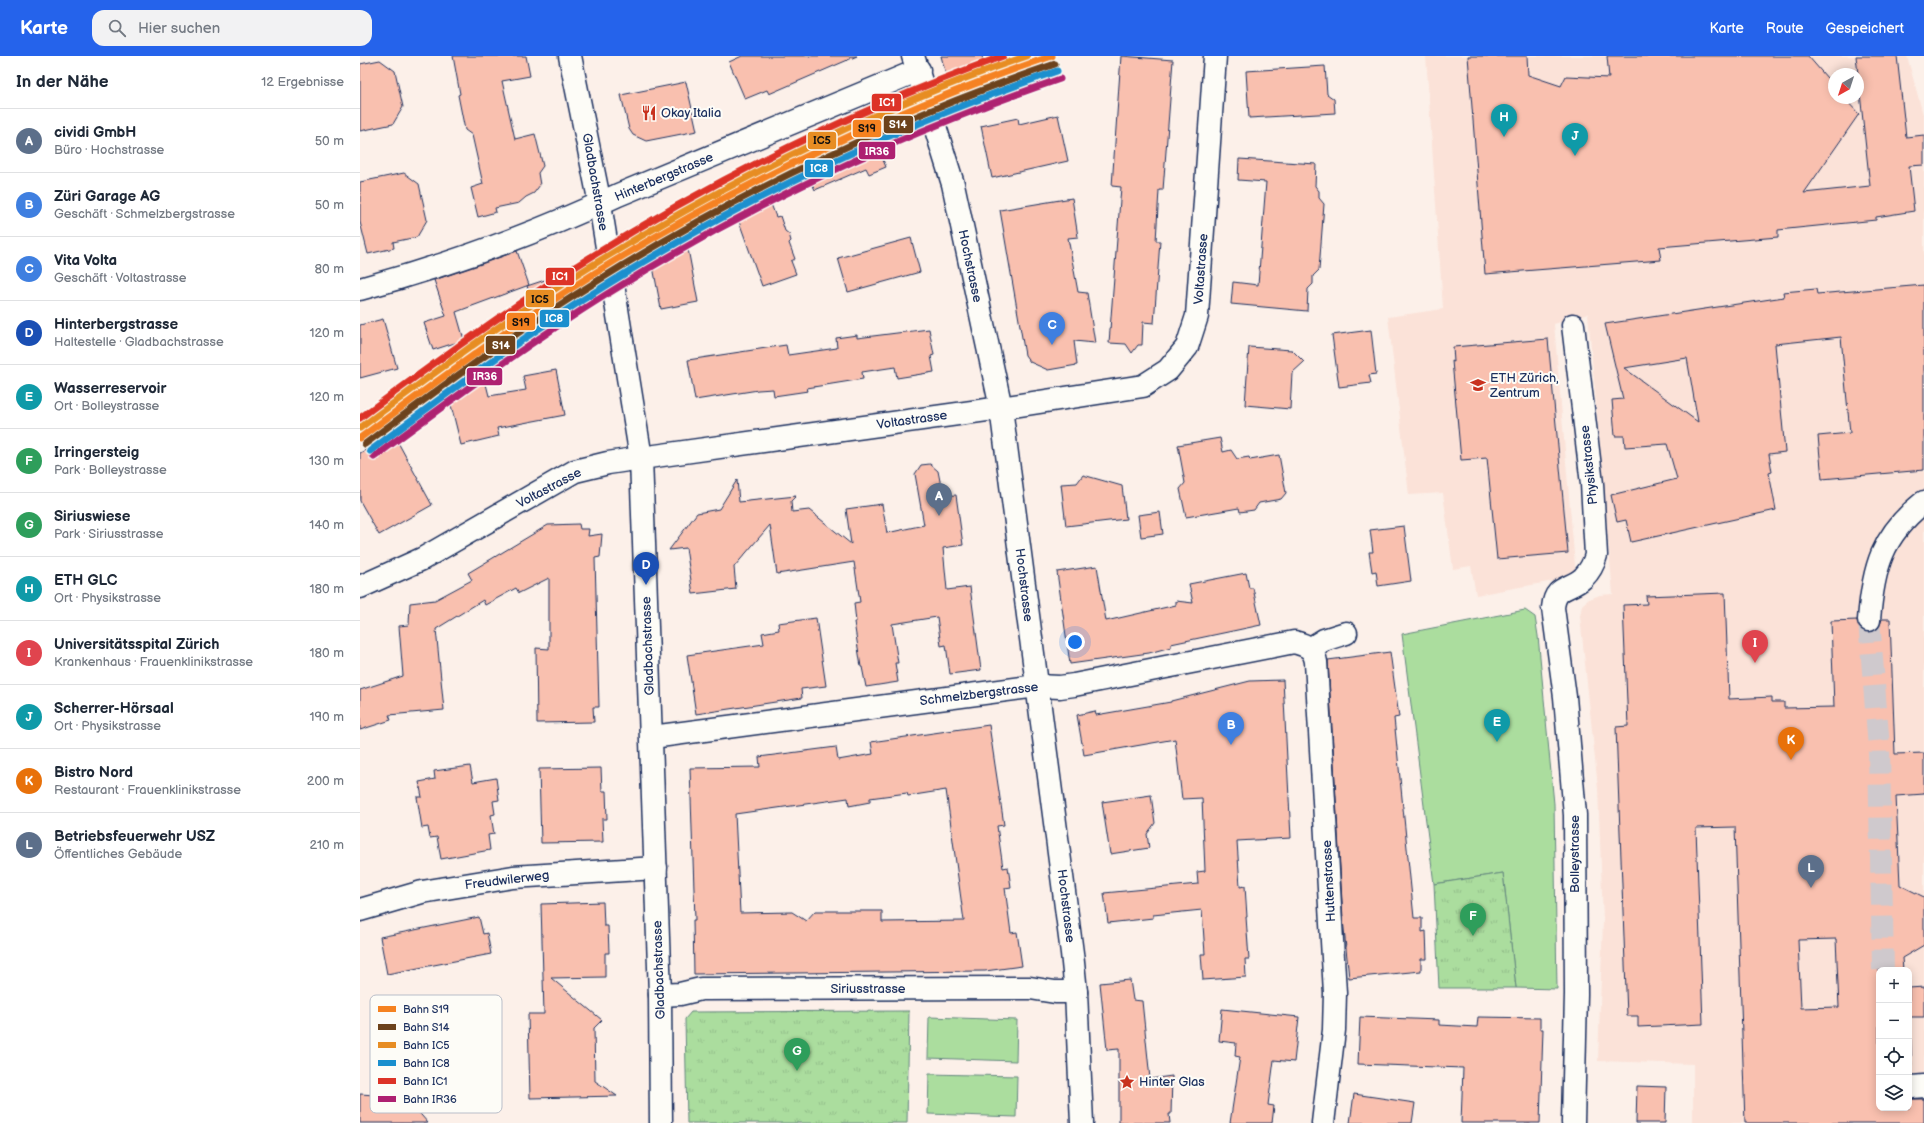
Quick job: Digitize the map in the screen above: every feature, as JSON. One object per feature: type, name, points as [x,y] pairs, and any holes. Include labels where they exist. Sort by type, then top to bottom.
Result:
[{"type":"street","name":"Gladbachstrasse","points":[[570,56],[600,204],[641,458],[660,995],[661,1123]]},
{"type":"street","name":"Voltastrasse","points":[[360,587],[422,559],[575,471],[608,463],[641,458],[1001,408],[1143,386],[1168,370],[1187,347],[1197,316],[1215,56]]},
{"type":"street","name":"Hinterbergstrasse","points":[[360,289],[416,274],[470,256],[600,204],[916,63]]},
{"type":"street","name":"Hochstrasse","points":[[916,63],[953,184],[1001,408],[1076,992],[1082,1123]]},
{"type":"street","name":"Physikstrasse","points":[[1562,590],[1583,578],[1594,563],[1596,555],[1592,484],[1573,325]]},
{"type":"street","points":[[1869,620],[1876,569],[1882,551],[1895,530],[1924,502]]},
{"type":"street","name":"Bolleystrasse","points":[[1562,590],[1555,597],[1553,608],[1565,697],[1575,815],[1576,994],[1573,1123]]},
{"type":"street","name":"Schmelzbergstrasse","points":[[652,737],[1037,686],[1060,687],[1074,685],[1294,642],[1307,646],[1346,633]]},
{"type":"street","name":"Huttenstrasse","points":[[1307,646],[1315,655],[1316,662],[1335,993],[1334,1030],[1323,1123]]},
{"type":"street","name":"Freudwilerweg","points":[[360,910],[422,892],[513,877],[656,868]]},
{"type":"street","name":"Siriusstrasse","points":[[660,995],[680,994],[701,989],[1030,988],[1055,992],[1076,992]]},
{"type":"shaded area","points":[[1426,56],[1907,56],[1924,118],[1924,1123],[1693,1123],[1693,1064],[1598,1061],[1603,920],[1598,788],[1580,616],[1582,605],[1589,599],[1600,595],[1613,594],[1588,314],[1554,324],[1576,577],[1476,595],[1471,566],[1453,569],[1443,493],[1409,495],[1388,317],[1443,309]]},
{"type":"green space","points":[[1525,610],[1535,617],[1538,636],[1554,804],[1557,989],[1516,988],[1503,873],[1434,884],[1402,634]]},
{"type":"green space","points":[[1503,873],[1516,988],[1439,988],[1434,884]]},
{"type":"green space","points":[[909,1011],[907,1123],[687,1123],[685,1019],[691,1012]]},
{"type":"green space","points":[[929,1017],[1017,1020],[1016,1061],[928,1058]]},
{"type":"green space","points":[[929,1074],[1017,1076],[1016,1117],[928,1114]]},
{"type":"building","points":[[453,56],[526,56],[530,76],[502,81],[515,139],[535,134],[543,166],[538,173],[540,185],[534,193],[519,203],[495,208],[496,212],[478,217],[471,188],[483,184],[472,135],[465,130],[458,95],[460,94]]},
{"type":"building","points":[[742,56],[857,56],[769,94],[767,90],[745,99],[729,62]]},
{"type":"building","points":[[941,56],[982,56],[989,84],[950,90]]},
{"type":"building","points":[[1121,56],[1173,60],[1163,190],[1159,190],[1156,241],[1160,241],[1154,323],[1143,322],[1142,345],[1138,345],[1132,353],[1126,344],[1109,343],[1121,187],[1112,186]]},
{"type":"building","points":[[1468,56],[1527,56],[1528,75],[1561,86],[1566,76],[1609,78],[1607,56],[1808,56],[1828,79],[1828,104],[1850,104],[1859,114],[1804,193],[1870,186],[1861,104],[1864,104],[1864,68],[1857,68],[1856,56],[1897,56],[1906,137],[1924,135],[1924,165],[1909,166],[1914,211],[1876,217],[1876,220],[1778,230],[1778,237],[1659,247],[1661,260],[1485,274]]},
{"type":"building","points":[[380,60],[395,71],[403,107],[393,124],[360,131],[360,64]]},
{"type":"building","points":[[1325,66],[1327,94],[1334,99],[1335,113],[1249,118],[1246,71]]},
{"type":"building","points":[[686,82],[697,131],[646,141],[633,135],[629,129],[621,95]]},
{"type":"building","points":[[1058,115],[1068,161],[992,178],[981,126],[1018,118],[1019,124]]},
{"type":"building","points":[[868,124],[886,167],[869,174],[866,168],[815,190],[799,154]]},
{"type":"building","points":[[1239,159],[1316,164],[1315,186],[1319,191],[1319,198],[1324,204],[1319,270],[1313,276],[1313,284],[1308,289],[1307,311],[1231,304],[1233,282],[1258,285],[1266,182],[1238,180]]},
{"type":"building","points":[[404,173],[419,184],[427,220],[417,237],[393,242],[394,248],[368,254],[360,222],[360,182]]},
{"type":"building","points":[[1072,198],[1078,237],[1068,238],[1078,292],[1087,293],[1095,343],[1074,341],[1077,365],[1048,370],[1030,362],[1025,355],[1000,210]]},
{"type":"building","points":[[771,204],[776,217],[780,216],[785,231],[789,234],[791,241],[789,243],[795,259],[791,261],[796,274],[762,286],[737,216]]},
{"type":"building","points":[[911,238],[920,272],[848,292],[838,258]]},
{"type":"building","points":[[688,249],[698,302],[661,309],[651,256]]},
{"type":"building","points":[[517,251],[529,285],[456,312],[464,340],[433,350],[424,323],[446,316],[434,280]]},
{"type":"building","points":[[554,277],[564,307],[537,316],[527,286]]},
{"type":"building","points":[[1924,285],[1924,470],[1822,479],[1818,436],[1850,433],[1841,337],[1775,344],[1785,452],[1769,454],[1772,472],[1769,473],[1776,510],[1631,542],[1626,520],[1617,522],[1611,495],[1677,479],[1667,444],[1625,447],[1624,436],[1615,436],[1612,400],[1623,399],[1605,324],[1784,297],[1783,292],[1816,289],[1817,294]],"holes":[[[1687,358],[1698,422],[1624,368]]]},
{"type":"building","points":[[383,319],[397,368],[360,378],[360,325]]},
{"type":"building","points":[[929,329],[934,355],[931,356],[934,372],[897,378],[895,367],[862,372],[863,379],[807,388],[808,391],[774,396],[773,389],[758,390],[695,400],[688,360],[786,345],[788,355],[837,348],[836,338],[857,335],[857,338]]},
{"type":"building","points":[[1371,330],[1376,374],[1369,375],[1371,383],[1339,387],[1332,335]]},
{"type":"building","points":[[1548,339],[1568,553],[1497,559],[1487,458],[1461,460],[1452,361],[1454,362],[1453,347]]},
{"type":"building","points":[[1249,347],[1292,350],[1304,362],[1292,373],[1290,409],[1245,405]]},
{"type":"building","points":[[556,370],[565,415],[497,428],[499,436],[461,445],[447,389],[485,380],[489,396],[526,390],[523,376]]},
{"type":"building","points":[[394,435],[432,505],[379,535],[360,501],[360,453]]},
{"type":"building","points":[[1220,438],[1223,452],[1231,450],[1237,459],[1249,457],[1250,460],[1279,455],[1286,493],[1281,499],[1259,503],[1254,510],[1240,512],[1239,508],[1186,517],[1180,489],[1185,483],[1178,445]]},
{"type":"building","points":[[930,464],[938,471],[943,496],[956,495],[963,545],[943,548],[947,590],[970,587],[981,670],[950,674],[946,645],[941,646],[937,617],[892,624],[898,663],[895,663],[898,682],[866,687],[861,667],[854,622],[856,622],[854,603],[860,602],[854,562],[777,574],[770,525],[734,567],[736,589],[693,594],[686,548],[669,550],[697,513],[719,509],[737,480],[739,502],[796,496],[791,501],[792,512],[809,510],[851,544],[846,509],[882,504],[887,533],[924,525],[915,474],[921,465]]},
{"type":"building","points":[[1083,475],[1122,486],[1126,519],[1066,526],[1061,484],[1077,483]]},
{"type":"building","points":[[1160,512],[1163,534],[1141,537],[1138,515]]},
{"type":"building","points":[[579,524],[580,529],[589,529],[588,536],[602,534],[600,557],[595,558],[599,707],[593,707],[594,722],[537,723],[536,648],[549,649],[549,578],[519,593],[516,588],[485,605],[483,600],[436,629],[444,710],[389,715],[391,720],[360,730],[360,690],[403,676],[399,626],[409,625],[410,603],[435,600],[472,580],[468,573],[548,525]]},
{"type":"building","points":[[1404,526],[1411,581],[1378,586],[1376,571],[1372,572],[1369,552],[1373,552],[1370,530]]},
{"type":"building","points":[[1097,566],[1106,621],[1176,605],[1176,601],[1193,603],[1189,584],[1246,573],[1249,588],[1253,588],[1261,625],[1171,644],[1171,647],[1149,653],[1070,664],[1057,572]]},
{"type":"building","points":[[1725,593],[1729,699],[1772,697],[1772,702],[1784,702],[1784,708],[1834,707],[1831,621],[1857,620],[1858,626],[1861,630],[1868,632],[1875,631],[1879,628],[1882,619],[1890,619],[1895,754],[1924,753],[1924,794],[1896,796],[1900,885],[1924,897],[1924,945],[1902,958],[1903,967],[1876,967],[1876,1111],[1912,1111],[1912,1099],[1924,1099],[1924,1123],[1745,1123],[1735,827],[1696,828],[1703,1024],[1638,1027],[1638,1016],[1627,1016],[1616,727],[1628,726],[1623,605],[1647,604],[1646,596]],"holes":[[[1836,939],[1839,1007],[1801,1008],[1798,940]]]},
{"type":"building","points":[[816,618],[826,686],[801,689],[802,698],[696,714],[687,655],[764,644],[762,633],[779,630],[778,623]]},
{"type":"building","points":[[1390,652],[1399,717],[1394,718],[1414,918],[1422,918],[1422,932],[1426,931],[1427,959],[1421,959],[1421,971],[1349,978],[1343,919],[1328,660]]},
{"type":"building","points":[[1283,680],[1291,838],[1237,841],[1240,887],[1245,886],[1249,959],[1245,959],[1246,977],[1203,980],[1201,954],[1205,954],[1202,910],[1153,915],[1153,918],[1108,923],[1104,893],[1198,884],[1197,872],[1205,871],[1202,798],[1182,799],[1175,739],[1084,755],[1077,715],[1095,711],[1096,715],[1171,702],[1250,681]]},
{"type":"building","points":[[989,725],[1004,825],[997,826],[1003,868],[1008,867],[1011,887],[1005,888],[1011,933],[1017,932],[1022,966],[985,971],[694,974],[693,920],[695,920],[690,768],[760,767],[759,757],[836,747],[838,760],[873,754],[871,742]],"holes":[[[946,790],[964,921],[882,922],[882,911],[815,911],[806,921],[792,912],[740,913],[735,814],[848,798],[849,806],[870,802],[870,798],[907,793],[908,796]]]},
{"type":"building","points":[[470,766],[473,782],[496,778],[499,800],[493,801],[495,814],[491,815],[494,834],[488,835],[490,850],[441,859],[437,837],[430,838],[428,827],[422,828],[417,797],[422,797],[419,782],[435,779],[434,771]]},
{"type":"building","points":[[601,768],[602,791],[606,791],[607,819],[602,819],[603,842],[541,843],[539,769]]},
{"type":"building","points":[[1151,795],[1155,823],[1147,834],[1149,848],[1110,854],[1102,802]]},
{"type":"building","points":[[603,902],[604,926],[608,926],[609,953],[605,953],[605,977],[551,978],[602,1020],[594,1028],[595,1081],[617,1096],[530,1098],[528,1014],[544,1014],[541,904]]},
{"type":"building","points":[[479,917],[483,934],[487,933],[491,954],[387,974],[380,937]]},
{"type":"building","points":[[1130,980],[1133,1000],[1142,1001],[1150,1079],[1172,1076],[1171,1114],[1169,1114],[1170,1123],[1119,1123],[1119,1049],[1107,1050],[1100,983]]},
{"type":"building","points":[[1924,987],[1924,1017],[1912,1017],[1912,988]]},
{"type":"building","points":[[1222,1009],[1299,1017],[1294,1062],[1274,1060],[1268,1105],[1274,1106],[1272,1123],[1230,1123],[1240,1057],[1235,1056],[1236,1043],[1219,1041]]},
{"type":"building","points":[[1360,1017],[1439,1020],[1439,1025],[1477,1027],[1478,1017],[1540,1018],[1540,1029],[1543,1029],[1540,1123],[1461,1123],[1463,1068],[1358,1064]]},
{"type":"building","points":[[1637,1086],[1666,1087],[1665,1123],[1636,1123]]},
{"type":"building","points":[[360,1094],[370,1095],[370,1113],[419,1113],[428,1123],[360,1123]]},
{"type":"building","points":[[1354,1094],[1415,1103],[1412,1123],[1350,1123]]},
{"type":"tunnel","points":[[1869,620],[1879,748],[1883,967]]},
{"type":"rail line","name":"IC1","points":[[360,418],[443,357],[528,298],[586,260],[686,201],[737,173],[842,122],[1003,56]]},
{"type":"rail line","name":"IC5","points":[[360,428],[459,355],[535,302],[615,251],[671,218],[847,128],[907,102],[1027,56]]},
{"type":"rail line","name":"S19","points":[[360,438],[476,353],[565,292],[649,240],[704,209],[761,179],[875,125],[934,100],[1052,56]]},
{"type":"rail line","name":"S14","points":[[365,444],[451,380],[569,299],[653,247],[708,216],[821,159],[879,133],[937,108],[1055,64]]},
{"type":"rail line","name":"IC8","points":[[370,451],[456,387],[543,326],[657,254],[712,223],[824,166],[881,140],[939,115],[1057,71]]},
{"type":"rail line","name":"IR36","points":[[374,457],[460,394],[577,313],[661,261],[715,230],[828,173],[885,147],[1001,100],[1060,79]]},
{"type":"place","name":"Okay Italia","points":[[649,113]]},
{"type":"place","name":"ETH GLC","points":[[1504,137]]},
{"type":"place","name":"Scherrer-Hörsaal","points":[[1575,156]]},
{"type":"place","name":"Vita Volta","points":[[1052,345]]},
{"type":"place","name":"ETH Zürich, Zentrum","points":[[1478,385]]},
{"type":"place","name":"cividi GmbH","points":[[939,516]]},
{"type":"place","name":"Hinterbergstrasse","points":[[646,585]]},
{"type":"place","name":"Universitätsspital Zürich","points":[[1755,663]]},
{"type":"place","name":"Wasserreservoir","points":[[1497,742]]},
{"type":"place","name":"Züri Garage AG","points":[[1231,745]]},
{"type":"place","name":"Bistro Nord","points":[[1791,760]]},
{"type":"place","name":"Betriebsfeuerwehr USZ","points":[[1811,888]]},
{"type":"place","name":"Irringersteig","points":[[1473,936]]},
{"type":"place","name":"Siriuswiese","points":[[797,1071]]},
{"type":"place","name":"Hinter Glas","points":[[1127,1082]]}]
